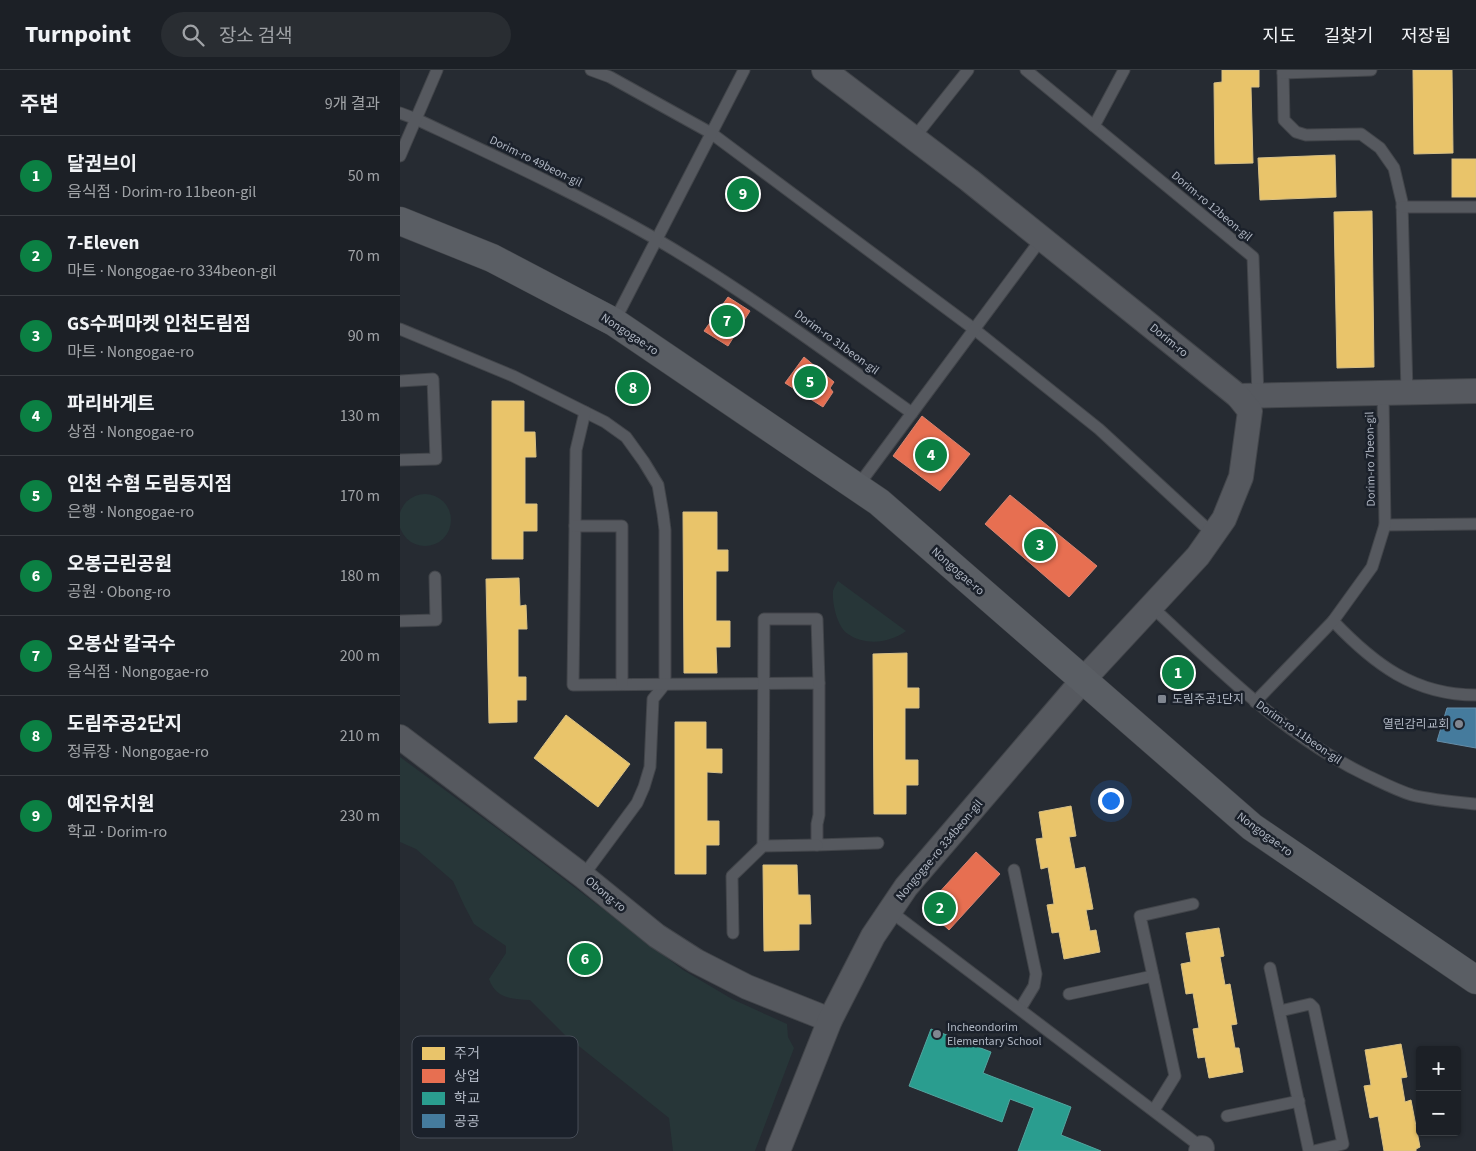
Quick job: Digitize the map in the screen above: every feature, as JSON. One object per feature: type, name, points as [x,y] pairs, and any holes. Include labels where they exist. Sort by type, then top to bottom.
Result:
[{"type":"main road","name":"Nongogae-ro","points":[[400,222],[492,258],[614,322],[879,502],[1252,827],[1476,980]]},
{"type":"street","name":"Dorim-ro","points":[[824,70],[1248,396]]},
{"type":"street","points":[[1083,680],[1198,556],[1224,519],[1241,478],[1250,411],[1248,396],[1476,391]]},
{"type":"street","name":"Nongogae-ro 334beon-gil","points":[[778,1151],[830,1020],[873,936],[906,887],[1083,680]]},
{"type":"street","name":"Obong-ro","points":[[400,737],[584,876],[658,936],[696,961],[747,987],[830,1020]]},
{"type":"lane","points":[[400,156],[437,70]]},
{"type":"lane","points":[[591,70],[610,77],[711,133],[974,328],[1099,429],[1213,534]]},
{"type":"lane","points":[[614,322],[744,70]]},
{"type":"lane","points":[[914,138],[968,70]]},
{"type":"lane","name":"Dorim-ro 12beon-gil","points":[[1026,70],[1253,258],[1248,396]]},
{"type":"lane","points":[[1094,126],[1124,70]]},
{"type":"lane","points":[[1371,70],[1283,71],[1284,120],[1296,132],[1306,135],[1361,134],[1380,148],[1394,168],[1408,239],[1407,392]]},
{"type":"lane","name":"Dorim-ro 49beon-gil","points":[[400,113],[558,186],[656,240]]},
{"type":"lane","points":[[1402,207],[1476,207]]},
{"type":"lane","points":[[856,487],[1042,238]]},
{"type":"lane","name":"Dorim-ro 31beon-gil","points":[[656,240],[774,313],[912,413]]},
{"type":"lane","points":[[400,329],[513,376],[605,422],[626,437],[658,485],[665,530],[665,684],[653,699],[650,766],[637,803],[584,876]]},
{"type":"lane","points":[[400,381],[434,379],[436,459],[400,460]]},
{"type":"lane","name":"Dorim-ro 7beon-gil","points":[[1255,702],[1334,621],[1372,567],[1385,525],[1383,393]]},
{"type":"lane","points":[[585,412],[576,450],[573,684],[818,683]]},
{"type":"lane","points":[[1385,525],[1476,524]]},
{"type":"lane","points":[[575,526],[622,526],[622,684]]},
{"type":"lane","points":[[400,621],[436,620],[435,577]]},
{"type":"lane","name":"Dorim-ro 11beon-gil","points":[[1151,606],[1255,702],[1340,762],[1412,795],[1476,804]]},
{"type":"lane","points":[[763,846],[764,619],[817,619],[819,814],[816,824],[817,845]]},
{"type":"lane","points":[[1334,621],[1375,661],[1404,678],[1434,690],[1458,695],[1476,695]]},
{"type":"lane","points":[[733,933],[732,876],[763,846],[878,843]]},
{"type":"lane","points":[[1014,870],[1036,974],[1034,986],[1020,1009]]},
{"type":"lane","points":[[1154,1110],[1175,1076],[1140,916],[1193,904]]},
{"type":"lane","points":[[890,911],[1154,1110],[1204,1150]]},
{"type":"lane","points":[[1270,968],[1309,1151]]},
{"type":"lane","points":[[1069,994],[1153,976]]},
{"type":"lane","points":[[1280,1011],[1310,1004],[1314,1008],[1343,1144],[1314,1151]]},
{"type":"lane","points":[[1227,1116],[1299,1101]]},
{"type":"shaded area","points":[[425,494],[435,496],[443,502],[449,510],[451,520],[449,530],[443,538],[435,544],[425,546],[415,544],[407,538],[401,530],[399,520],[401,510],[407,502],[415,496]]},
{"type":"shaded area","points":[[838,581],[906,631],[893,638],[877,641],[862,640],[848,634],[841,626],[834,608],[833,591]]},
{"type":"shaded area","points":[[400,757],[683,970],[732,999],[787,1024],[788,1037],[794,1048],[755,1151],[673,1151],[669,1118],[578,1045],[578,1036],[565,1035],[530,1000],[505,997],[496,991],[489,979],[506,953],[506,946],[474,924],[453,881],[416,849],[400,842]]},
{"type":"building: 주거","points":[[1222,70],[1259,70],[1259,87],[1251,87],[1253,163],[1215,164],[1214,83],[1222,82]]},
{"type":"building: 주거","points":[[1413,70],[1452,70],[1453,153],[1414,154]]},
{"type":"building: 주거","points":[[1335,155],[1336,197],[1260,200],[1258,158]]},
{"type":"building: 주거","points":[[1452,159],[1476,159],[1476,197],[1452,197]]},
{"type":"building: 주거","points":[[1372,211],[1374,367],[1337,368],[1334,212]]},
{"type":"building: 주거","points":[[492,401],[524,401],[524,432],[535,432],[536,457],[525,457],[525,504],[537,504],[537,531],[523,531],[523,559],[492,559]]},
{"type":"building: 주거","points":[[683,512],[717,512],[717,550],[728,550],[728,571],[716,571],[716,621],[730,621],[730,647],[716,647],[717,673],[684,673]]},
{"type":"building: 주거","points":[[519,578],[520,606],[526,605],[527,629],[518,629],[518,677],[526,677],[526,700],[517,700],[517,722],[489,723],[486,579]]},
{"type":"building: 주거","points":[[907,653],[907,688],[919,688],[919,708],[905,708],[905,760],[918,760],[918,785],[906,785],[906,814],[874,814],[873,654]]},
{"type":"building: 주거","points":[[566,715],[630,764],[598,807],[534,758]]},
{"type":"building: 주거","points":[[675,722],[706,722],[706,749],[722,749],[722,773],[707,772],[707,821],[719,821],[719,845],[706,845],[706,874],[675,874]]},
{"type":"building: 주거","points":[[1071,806],[1076,836],[1069,837],[1075,869],[1085,867],[1093,909],[1086,910],[1090,931],[1096,930],[1100,952],[1064,959],[1059,932],[1052,933],[1047,905],[1054,904],[1048,867],[1041,869],[1036,839],[1043,838],[1039,812]]},
{"type":"building: 주거","points":[[763,865],[797,865],[798,895],[810,895],[811,924],[799,924],[799,950],[764,951]]},
{"type":"building: 주거","points":[[1219,928],[1224,956],[1220,957],[1225,985],[1230,984],[1237,1024],[1231,1025],[1235,1048],[1239,1048],[1243,1072],[1209,1078],[1205,1057],[1198,1058],[1193,1029],[1199,1028],[1193,993],[1186,994],[1181,964],[1191,962],[1186,933]]},
{"type":"building: 주거","points":[[1401,1044],[1407,1077],[1401,1078],[1405,1102],[1411,1100],[1416,1136],[1418,1136],[1420,1147],[1416,1151],[1384,1151],[1378,1116],[1370,1118],[1364,1086],[1371,1085],[1365,1050]]},
{"type":"building: 상업","points":[[728,297],[750,311],[728,346],[704,331]]},
{"type":"building: 상업","points":[[804,357],[834,382],[830,388],[833,392],[823,407],[785,383]]},
{"type":"building: 상업","points":[[922,416],[970,454],[940,491],[893,456]]},
{"type":"building: 상업","points":[[1010,495],[1097,566],[1069,597],[985,524]]},
{"type":"building: 상업","points":[[1182,657],[1194,666],[1173,690],[1162,681]]},
{"type":"building: 상업","points":[[976,852],[1000,874],[949,930],[925,908]]},
{"type":"building: 학교","points":[[931,1029],[991,1052],[983,1073],[1071,1107],[1061,1135],[1101,1151],[1018,1151],[1034,1108],[1010,1099],[1002,1122],[909,1086]]},
{"type":"building: 공공","name":"열린감리교회","points":[[1447,708],[1476,708],[1476,748],[1437,741]]},
{"type":"place","name":"예진유치원","points":[[743,194]]},
{"type":"place","name":"오봉산 칼국수","points":[[727,321]]},
{"type":"place","name":"인천 수협 도림동지점","points":[[810,382]]},
{"type":"place","name":"도림주공2단지","points":[[633,388]]},
{"type":"place","name":"파리바게트","points":[[931,455]]},
{"type":"place","name":"GS수퍼마켓 인천도림점","points":[[1040,545]]},
{"type":"place","name":"달권브이","points":[[1178,673]]},
{"type":"place","name":"도림주공1단지","points":[[1162,699]]},
{"type":"place","name":"열린감리교회","points":[[1459,724]]},
{"type":"place","name":"7-Eleven","points":[[940,908]]},
{"type":"place","name":"오봉근린공원","points":[[585,959]]},
{"type":"place","name":"Incheondorim Elementary School","points":[[937,1034]]}]
